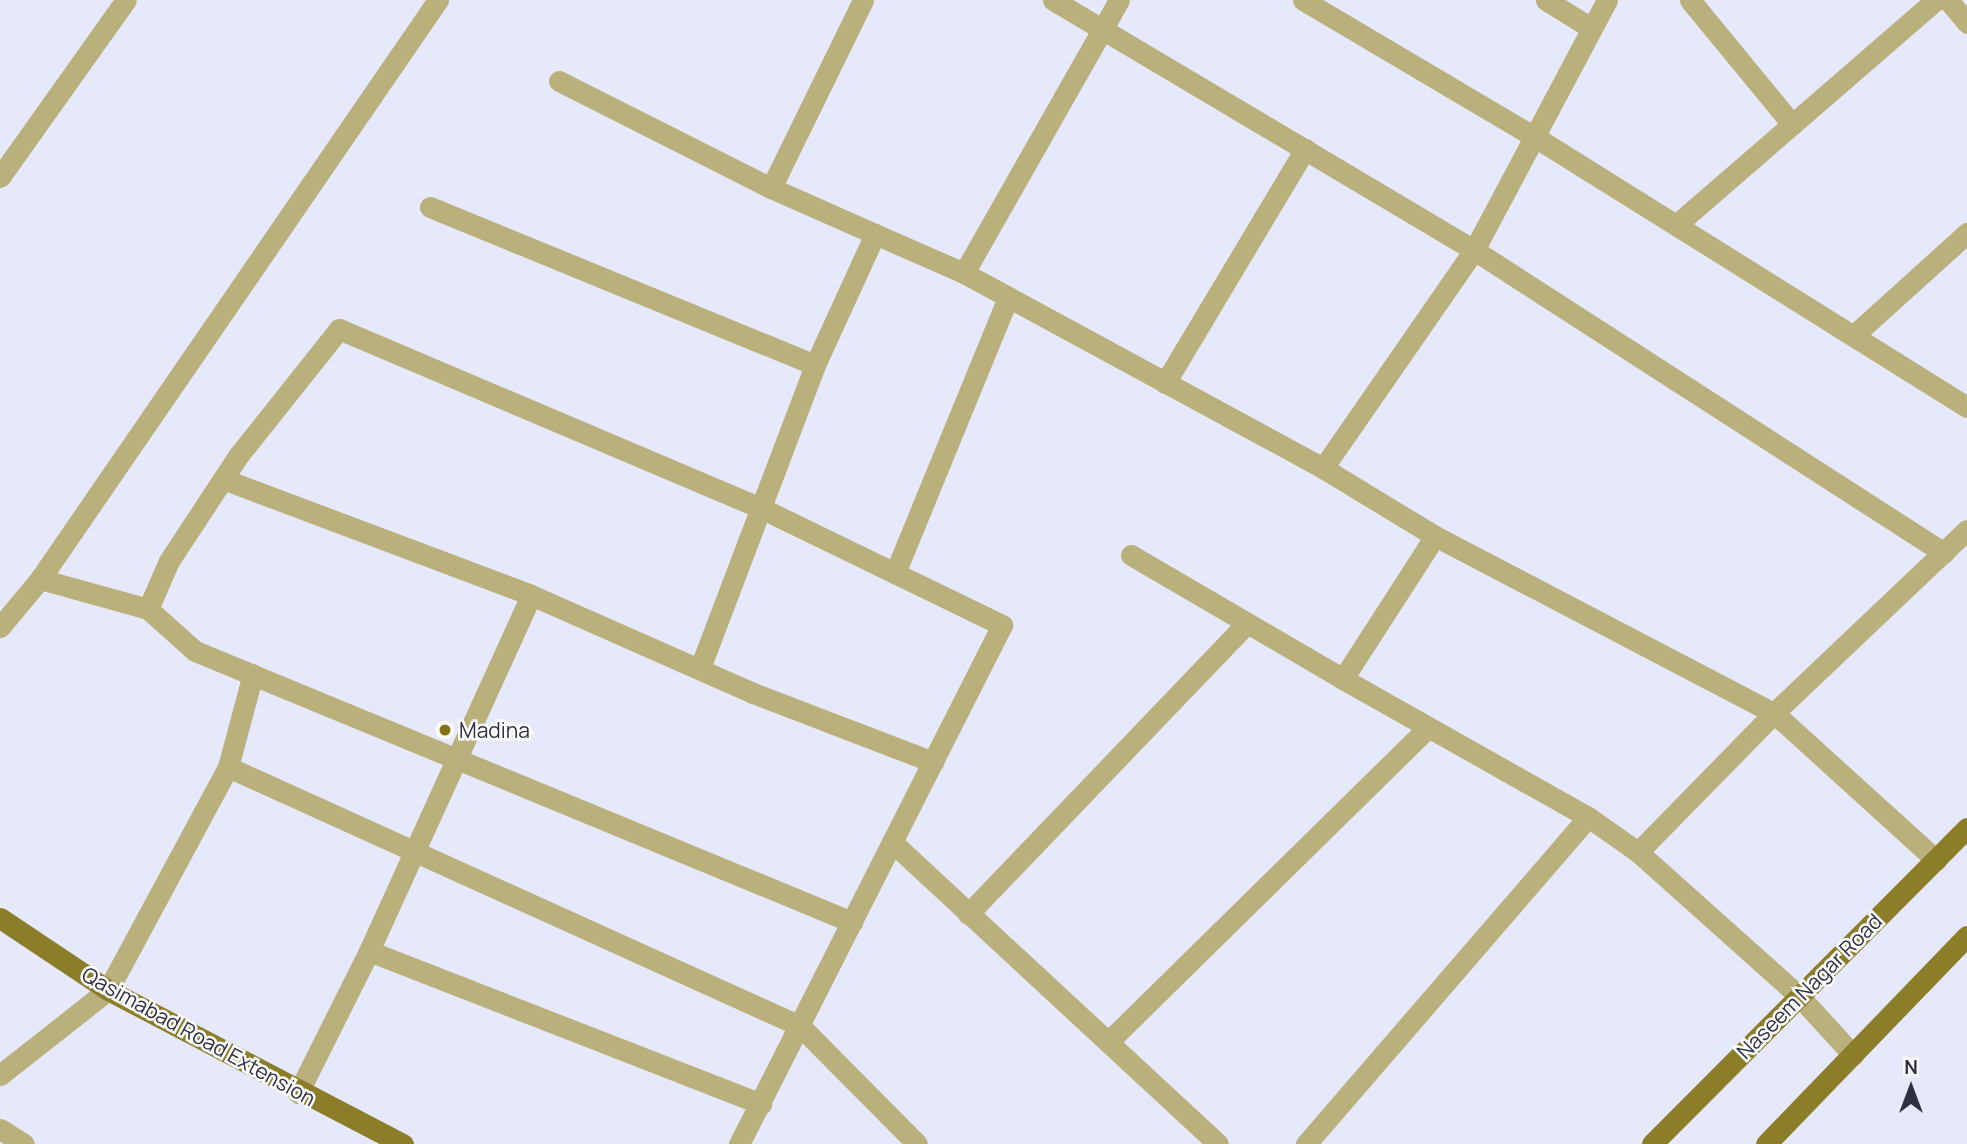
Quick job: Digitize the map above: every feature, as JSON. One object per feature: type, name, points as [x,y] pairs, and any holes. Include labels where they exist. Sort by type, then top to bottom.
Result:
[{"type":"main road","name":"Naseem Nagar Road","points":[[1652,1144],[1967,828]]},
{"type":"main road","name":"Qasimabad Road Extension","points":[[0,918],[108,990],[298,1093],[403,1144]]},
{"type":"main road","points":[[1766,1144],[1967,936]]},
{"type":"street","points":[[0,177],[126,0]]},
{"type":"street","points":[[0,627],[40,579],[438,0]]},
{"type":"street","points":[[771,188],[863,0]]},
{"type":"street","points":[[1053,0],[1474,250],[1944,553]]},
{"type":"street","points":[[964,273],[1105,31],[1119,0]]},
{"type":"street","points":[[1303,0],[1535,137],[1967,407]]},
{"type":"street","points":[[1546,0],[1591,28]]},
{"type":"street","points":[[1322,468],[1474,250],[1607,0]]},
{"type":"street","points":[[1690,0],[1792,124]]},
{"type":"street","points":[[1675,225],[1936,0]]},
{"type":"street","points":[[1948,0],[1967,23]]},
{"type":"street","points":[[559,81],[771,188],[964,273],[1322,468],[1435,536],[1774,713],[1936,860]]},
{"type":"street","points":[[1165,383],[1305,149]]},
{"type":"street","points":[[430,207],[815,366]]},
{"type":"street","points":[[1853,335],[1967,233]]},
{"type":"street","points":[[700,668],[763,509],[815,366],[875,234]]},
{"type":"street","points":[[895,573],[1008,298]]},
{"type":"street","points":[[148,609],[169,561],[223,479],[339,329],[763,509],[1002,625],[739,1144]]},
{"type":"street","points":[[223,479],[531,595],[752,693],[933,762]]},
{"type":"street","points":[[1639,852],[1774,713],[1967,530]]},
{"type":"street","points":[[1343,679],[1435,536]]},
{"type":"street","points":[[1131,555],[1247,624],[1588,817],[1639,852],[1799,996],[1853,1055]]},
{"type":"street","points":[[40,579],[148,609],[195,651],[852,922]]},
{"type":"street","points":[[298,1093],[369,951],[455,756],[531,595]]},
{"type":"street","points":[[968,914],[1247,624]]},
{"type":"street","points":[[0,1075],[108,990],[228,767],[253,674]]},
{"type":"street","points":[[1108,1042],[1428,727]]},
{"type":"street","points":[[228,767],[412,853],[800,1026],[917,1144]]},
{"type":"street","points":[[1306,1144],[1588,817]]},
{"type":"street","points":[[892,842],[1219,1144]]},
{"type":"street","points":[[369,951],[761,1104]]},
{"type":"street","points":[[0,1129],[24,1144]]},
{"type":"place","name":"Madina","points":[[445,730]]}]
